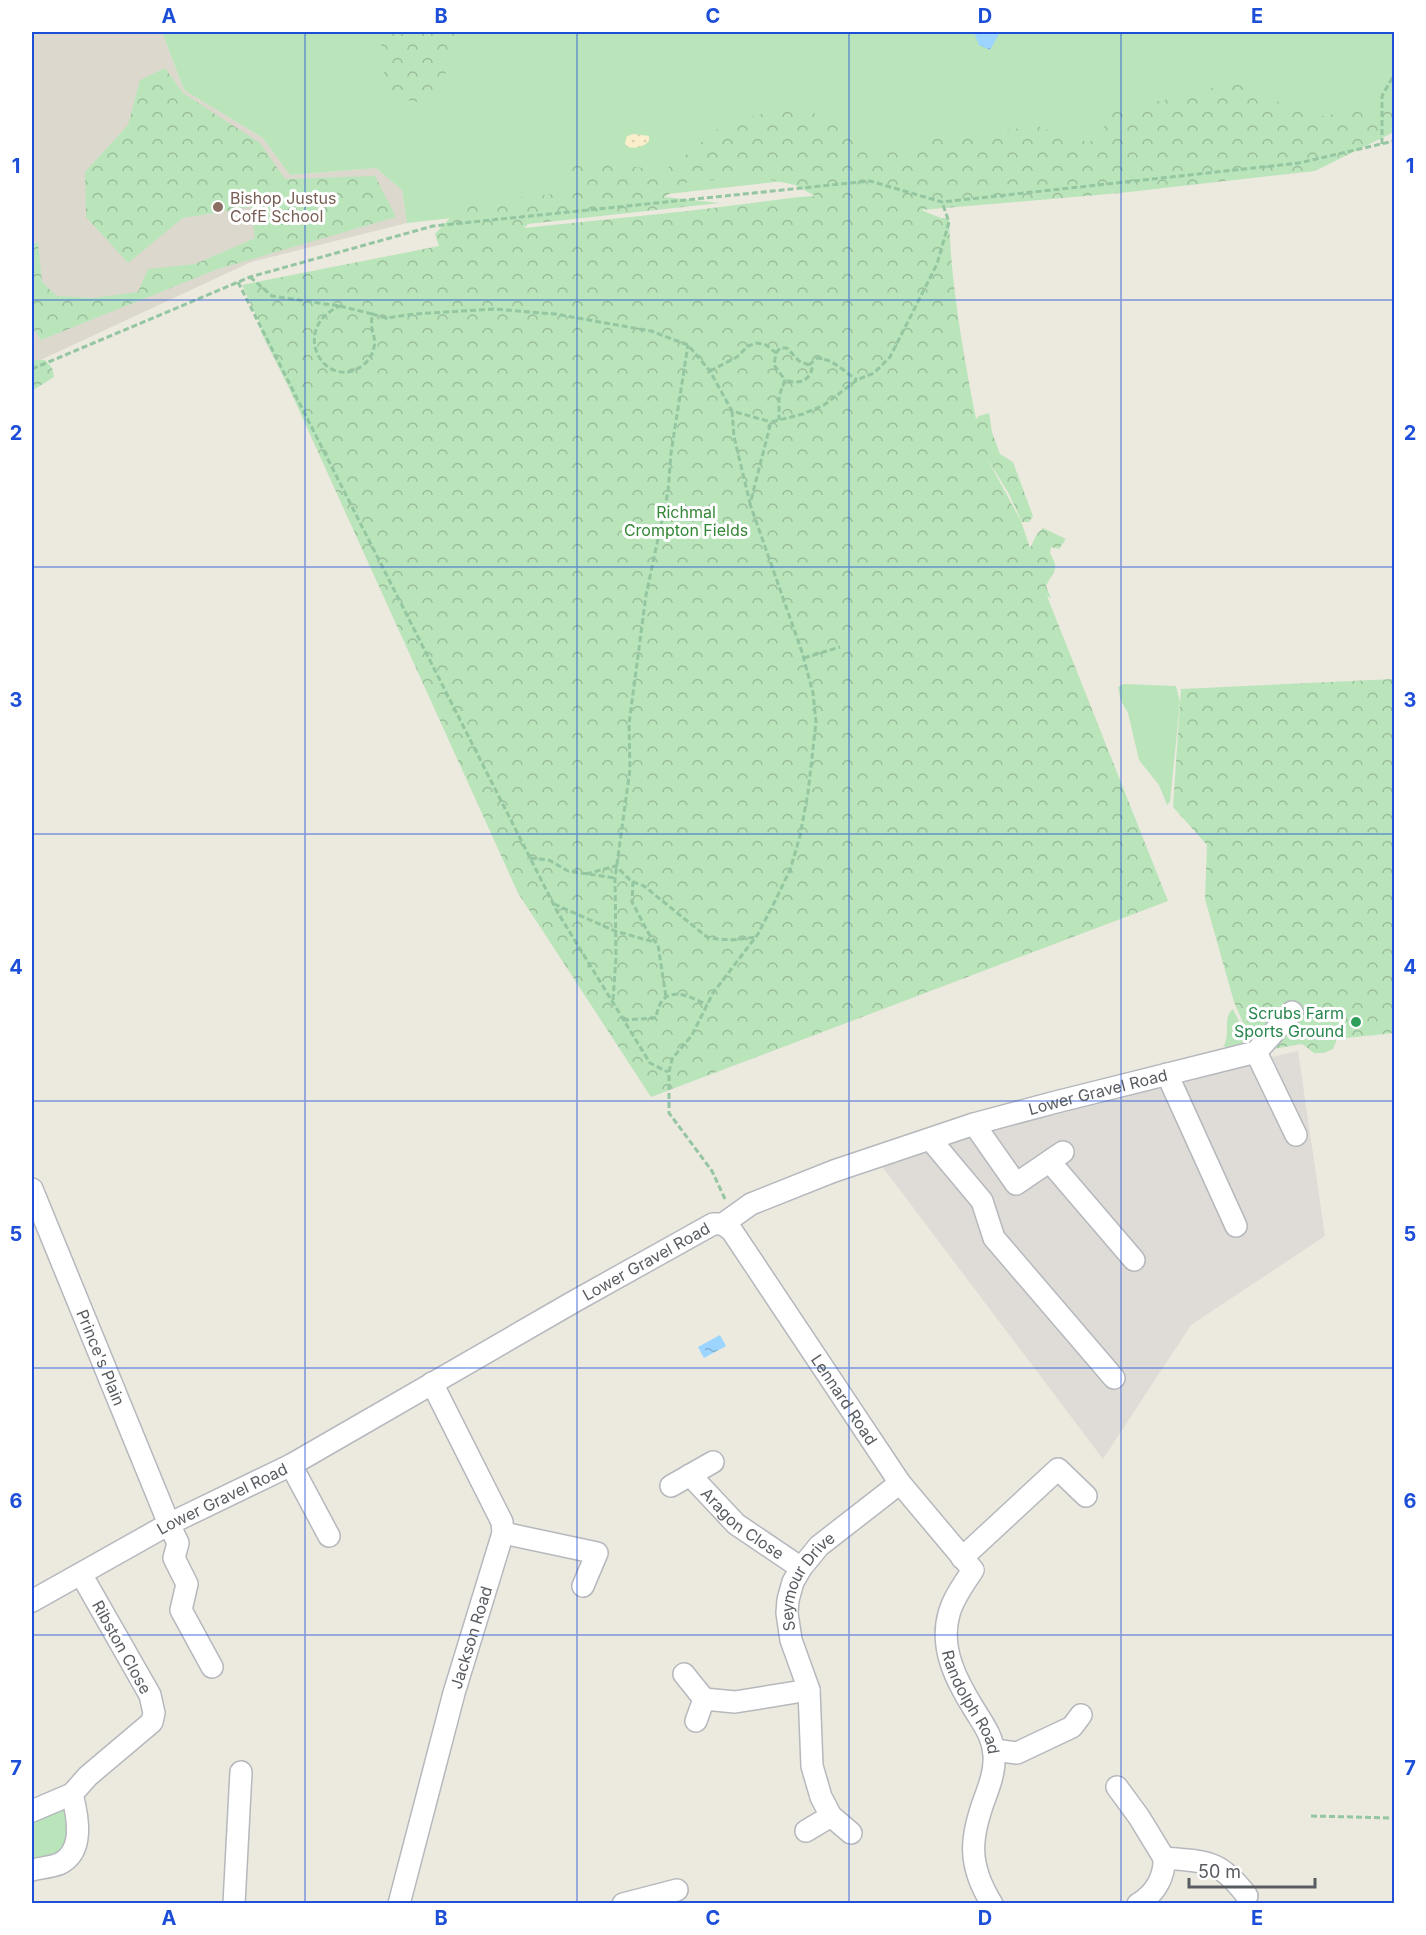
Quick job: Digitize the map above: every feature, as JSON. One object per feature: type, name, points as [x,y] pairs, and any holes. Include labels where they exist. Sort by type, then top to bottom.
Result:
[{"type":"street","points":[[1292,1012],[1256,1053],[1296,1135]]},
{"type":"street","name":"Lower Gravel Road","points":[[32,1601],[169,1524],[291,1465],[713,1224],[723,1224],[751,1204],[834,1171],[974,1124],[1256,1053]]},
{"type":"street","points":[[1167,1074],[1236,1226]]},
{"type":"street","points":[[974,1124],[1016,1185],[1057,1157],[1134,1260]]},
{"type":"street","points":[[930,1139],[982,1201],[994,1238],[1114,1378]]},
{"type":"street","name":"Prince's Plain","points":[[32,1189],[178,1543],[174,1558],[187,1584],[182,1610],[212,1667]]},
{"type":"street","name":"Lennard Road","points":[[723,1224],[732,1231],[900,1483],[968,1564]]},
{"type":"street","points":[[432,1383],[502,1522],[503,1533],[597,1553],[583,1586]]},
{"type":"street","name":"Aragon Close","points":[[671,1486],[713,1462]]},
{"type":"street","points":[[291,1465],[329,1536]]},
{"type":"street","name":"Randolph Road","points":[[992,1904],[977,1875],[973,1861],[973,1847],[979,1816],[992,1779],[995,1762],[994,1750],[986,1726],[964,1694],[955,1676],[947,1641],[948,1616],[976,1543],[1058,1469],[1086,1496]]},
{"type":"street","name":"Aragon Close","points":[[690,1475],[736,1524],[801,1568]]},
{"type":"street","name":"Seymour Drive","points":[[851,1833],[831,1816],[821,1797],[812,1766],[809,1690],[791,1640],[787,1613],[788,1600],[793,1582],[801,1568],[819,1546],[900,1483]]},
{"type":"street","name":"Jackson Road","points":[[399,1904],[454,1693],[503,1533]]},
{"type":"street","name":"Ribston Close","points":[[32,1811],[72,1794],[88,1776],[152,1722],[154,1713],[150,1695],[81,1574]]},
{"type":"street","points":[[684,1674],[704,1699],[735,1702],[809,1690]]},
{"type":"street","points":[[696,1720],[704,1699]]},
{"type":"street","points":[[994,1750],[1017,1753],[1072,1727],[1081,1715]]},
{"type":"street","points":[[234,1904],[241,1772]]},
{"type":"street","points":[[1117,1788],[1139,1817],[1164,1858],[1165,1871],[1150,1895],[1138,1904]]},
{"type":"street","points":[[32,1870],[57,1865],[70,1857],[76,1844],[77,1823],[72,1794]]},
{"type":"street","points":[[806,1831],[831,1816]]},
{"type":"street","points":[[1164,1858],[1208,1863],[1220,1868],[1247,1896]]},
{"type":"street","points":[[623,1904],[677,1890]]},
{"type":"path","points":[[1382,144],[1382,96],[1395,75]]},
{"type":"path","points":[[32,369],[250,277],[444,224],[870,181],[942,202],[1299,164],[1395,141]]},
{"type":"path","points":[[732,411],[771,422],[803,414],[824,405],[857,380],[874,373],[890,357],[937,264],[949,222],[942,202]]},
{"type":"path","points":[[250,277],[272,296],[361,310],[386,318],[495,309],[555,314],[651,331],[688,345],[710,370],[732,411],[734,437],[750,504],[804,658],[813,693],[816,722],[808,793],[800,836],[790,870],[756,936],[713,993],[692,1035],[672,1059],[669,1072],[669,1113],[712,1171],[727,1202],[723,1224]]},
{"type":"path","points":[[238,282],[554,904],[650,1063],[669,1072]]},
{"type":"path","points":[[340,306],[326,313],[319,322],[314,341],[315,351],[320,360],[336,371],[356,370],[371,357],[374,347],[372,314]]},
{"type":"path","points":[[710,370],[737,357],[748,346],[757,343],[766,345],[776,353]]},
{"type":"path","points":[[612,1002],[616,957],[615,878],[630,769],[629,724],[646,595],[668,492],[671,453],[688,345]]},
{"type":"path","points":[[780,348],[787,348],[799,361],[809,365],[812,369],[806,379],[796,383],[785,380],[774,365],[776,353],[780,348]]},
{"type":"path","points":[[809,365],[817,358],[835,362],[857,380]]},
{"type":"path","points":[[779,420],[779,396],[785,380]]},
{"type":"path","points":[[750,504],[771,422]]},
{"type":"path","points":[[804,658],[840,647]]},
{"type":"path","points":[[530,858],[549,860],[568,871],[615,878]]},
{"type":"path","points":[[586,874],[616,866]]},
{"type":"path","points":[[616,866],[707,937],[735,940],[756,936]]},
{"type":"path","points":[[633,881],[632,902],[657,945],[666,997]]},
{"type":"path","points":[[554,904],[615,931],[655,942]]},
{"type":"path","points":[[623,1020],[656,1018],[657,1006],[662,999],[674,993],[689,996],[707,1005]]},
{"type":"path","points":[[1311,1816],[1395,1818]]},
{"type":"shaded area","name":"Bishop Justus CofE School","points":[[32,32],[162,32],[184,90],[263,138],[290,175],[376,168],[402,190],[407,223],[251,262],[32,364]]},
{"type":"shaded area","points":[[1298,1051],[1325,1236],[1191,1325],[1103,1459],[881,1165],[1033,1112]]},
{"type":"green space","points":[[162,32],[1394,32],[1394,113],[407,223],[402,190],[376,168],[290,175],[263,138],[184,90]]},
{"type":"green space","points":[[380,32],[456,32],[444,80],[417,102],[396,98],[385,81]]},
{"type":"green space","points":[[165,68],[183,93],[260,143],[285,179],[375,176],[396,217],[218,269],[41,340],[32,327],[32,246],[38,242],[42,282],[57,296],[93,298],[138,292],[148,269],[195,264],[255,238],[251,207],[183,218],[128,263],[86,217],[85,172],[128,125],[140,80]]},
{"type":"green space","name":"Richmal Crompton Fields","points":[[1249,79],[1288,109],[1324,116],[1394,100],[1394,132],[1315,171],[1120,193],[921,210],[941,218],[949,218],[955,294],[976,419],[989,413],[992,432],[1000,454],[1013,462],[1033,516],[1029,522],[1022,522],[1009,494],[987,458],[1021,521],[1030,548],[1043,528],[1066,539],[1059,549],[1051,547],[1050,553],[1055,567],[1046,586],[1051,598],[1047,596],[1168,901],[651,1097],[518,893],[289,388],[260,330],[262,328],[242,285],[439,246],[435,234],[463,204],[553,194],[580,183],[569,167],[582,159],[663,171],[721,126],[797,103],[876,150],[907,154],[928,140],[1038,126],[1075,141],[1097,141],[1111,113]],"holes":[[[757,177],[795,185],[815,196],[524,228],[528,224],[720,203],[664,197],[688,182]]]},
{"type":"green space","points":[[45,360],[52,368],[54,377],[32,391],[32,361]]},
{"type":"green space","name":"Scrubs Farm Sports Ground","points":[[1394,679],[1394,1033],[1337,1039],[1333,1049],[1324,1053],[1314,1053],[1302,1044],[1256,1052],[1234,1002],[1205,899],[1207,845],[1173,807],[1181,689]]},
{"type":"green space","points":[[1124,684],[1176,686],[1180,702],[1170,802],[1167,805],[1159,785],[1139,760],[1128,713],[1121,701],[1118,687]]},
{"type":"green space","points":[[1233,1009],[1248,1040],[1245,1045],[1226,1049],[1224,1045],[1227,1036],[1227,1021]]},
{"type":"green space","points":[[60,1808],[65,1812],[69,1822],[64,1853],[32,1864],[32,1819]]},
{"type":"sand","points":[[634,134],[649,136],[649,141],[639,147],[627,147],[625,143],[627,136]]},
{"type":"water","points":[[974,32],[998,32],[998,36],[990,50],[979,45]]},
{"type":"water","points":[[720,1335],[726,1346],[704,1358],[698,1347]]},
{"type":"place","name":"Bishop Justus CofE School","points":[[218,207]]},
{"type":"place","name":"Scrubs Farm Sports Ground","points":[[1356,1022]]}]
